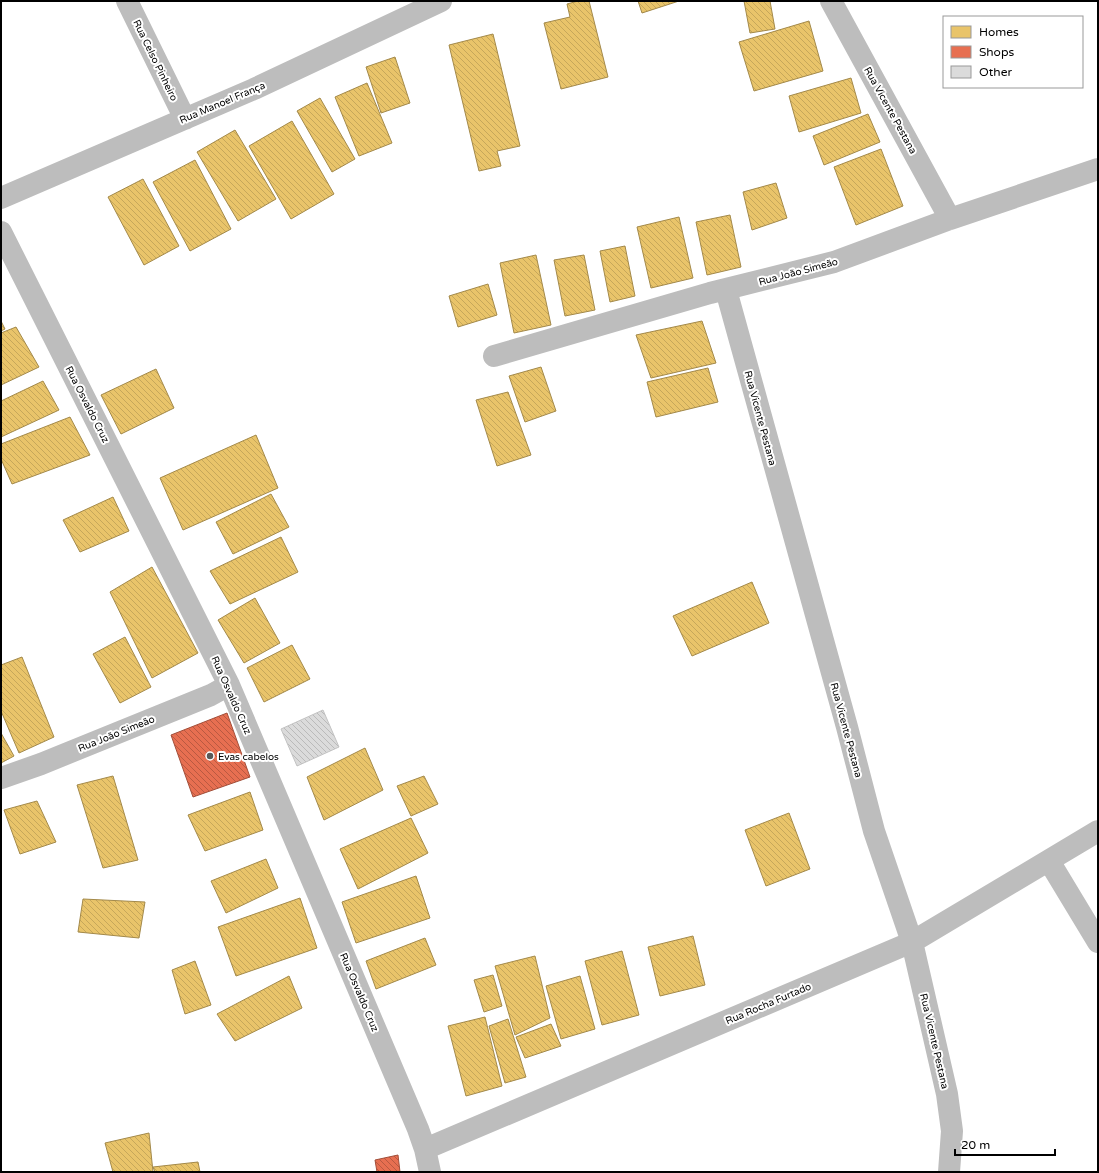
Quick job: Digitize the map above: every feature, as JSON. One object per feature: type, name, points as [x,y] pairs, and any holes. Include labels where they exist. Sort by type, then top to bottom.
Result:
[{"type":"street","name":"Rua Celso Pinheiro","points":[[128,1],[185,119]]},
{"type":"street","name":"Rua Manoel França","points":[[1,198],[254,89],[441,1]]},
{"type":"street","name":"Rua Vicente Pestana","points":[[831,1],[950,219]]},
{"type":"street","name":"Rua João Simeão","points":[[494,356],[710,293],[834,262],[950,219],[1098,169]]},
{"type":"street","name":"Rua Osvaldo Cruz","points":[[1,232],[229,685],[425,1149],[430,1172]]},
{"type":"street","name":"Rua Vicente Pestana","points":[[726,290],[847,727],[874,831],[912,942],[947,1094],[952,1131],[949,1172]]},
{"type":"street","name":"Rua João Simeão","points":[[1,778],[41,764],[211,695],[229,685]]},
{"type":"street","name":"Rua Rocha Furtado","points":[[425,1149],[912,942],[1098,831]]},
{"type":"street","points":[[1049,861],[1098,942]]},
{"type":"building: Homes","points":[[578,1],[589,1],[608,77],[561,89],[544,23],[570,17],[567,4]]},
{"type":"building: Homes","points":[[638,1],[679,1],[642,13]]},
{"type":"building: Homes","points":[[744,1],[770,1],[775,29],[750,33]]},
{"type":"building: Homes","points":[[809,21],[823,71],[754,91],[739,42]]},
{"type":"building: Homes","points":[[493,34],[520,146],[497,151],[501,166],[479,171],[449,45]]},
{"type":"building: Homes","points":[[395,57],[410,103],[381,113],[366,67]]},
{"type":"building: Homes","points":[[851,78],[861,113],[799,132],[789,96]]},
{"type":"building: Homes","points":[[367,83],[392,143],[359,156],[335,97]]},
{"type":"building: Homes","points":[[320,98],[355,159],[332,172],[297,111]]},
{"type":"building: Homes","points":[[868,114],[880,142],[824,165],[813,136]]},
{"type":"building: Homes","points":[[292,121],[334,194],[291,219],[249,146]]},
{"type":"building: Homes","points":[[235,130],[276,199],[238,221],[197,152]]},
{"type":"building: Homes","points":[[881,149],[903,206],[856,225],[834,167]]},
{"type":"building: Homes","points":[[195,160],[231,229],[190,251],[153,182]]},
{"type":"building: Homes","points":[[143,179],[179,246],[144,265],[108,197]]},
{"type":"building: Homes","points":[[776,183],[787,218],[752,230],[743,192]]},
{"type":"building: Homes","points":[[730,215],[741,267],[707,275],[696,222]]},
{"type":"building: Homes","points":[[679,217],[693,278],[651,288],[637,227]]},
{"type":"building: Homes","points":[[625,246],[635,296],[610,302],[600,251]]},
{"type":"building: Homes","points":[[536,255],[551,325],[514,333],[500,263]]},
{"type":"building: Homes","points":[[584,255],[595,310],[565,316],[554,260]]},
{"type":"building: Homes","points":[[488,284],[497,315],[458,327],[449,296]]},
{"type":"building: Homes","points":[[1,321],[5,329],[1,331]]},
{"type":"building: Homes","points":[[702,321],[716,363],[651,378],[636,335]]},
{"type":"building: Homes","points":[[16,327],[39,367],[1,385],[1,333]]},
{"type":"building: Homes","points":[[541,367],[556,411],[525,422],[509,376]]},
{"type":"building: Homes","points":[[708,368],[718,402],[656,417],[647,382]]},
{"type":"building: Homes","points":[[156,369],[174,408],[121,434],[101,395]]},
{"type":"building: Homes","points":[[43,381],[59,410],[1,437],[1,401]]},
{"type":"building: Homes","points":[[508,392],[531,455],[497,466],[476,400]]},
{"type":"building: Homes","points":[[70,417],[90,455],[12,484],[1,459],[1,444]]},
{"type":"building: Homes","points":[[256,435],[278,488],[183,530],[160,478]]},
{"type":"building: Homes","points":[[271,494],[289,527],[233,554],[216,522]]},
{"type":"building: Homes","points":[[113,497],[129,531],[80,552],[63,520]]},
{"type":"building: Homes","points":[[281,537],[298,572],[230,604],[210,571]]},
{"type":"building: Homes","points":[[152,567],[198,653],[152,678],[110,592]]},
{"type":"building: Homes","points":[[752,582],[769,623],[692,656],[673,616]]},
{"type":"building: Homes","points":[[255,598],[280,643],[244,663],[218,620]]},
{"type":"building: Homes","points":[[125,637],[151,687],[120,703],[93,654]]},
{"type":"building: Homes","points":[[292,645],[310,679],[264,702],[247,668]]},
{"type":"building: Homes","points":[[22,657],[54,737],[19,753],[1,711],[1,665]]},
{"type":"building: Homes","points":[[1,733],[14,756],[1,763]]},
{"type":"building: Homes","points":[[365,748],[383,790],[324,820],[307,777]]},
{"type":"building: Homes","points":[[113,776],[138,860],[103,868],[77,785]]},
{"type":"building: Homes","points":[[424,776],[438,804],[411,816],[397,786]]},
{"type":"building: Homes","points":[[250,792],[263,830],[205,851],[188,815]]},
{"type":"building: Homes","points":[[37,801],[56,842],[20,854],[4,810]]},
{"type":"building: Homes","points":[[789,813],[810,869],[766,886],[745,830]]},
{"type":"building: Homes","points":[[411,818],[428,853],[358,889],[340,849]]},
{"type":"building: Homes","points":[[266,859],[278,888],[226,913],[211,881]]},
{"type":"building: Homes","points":[[416,876],[430,918],[356,943],[342,902]]},
{"type":"building: Homes","points":[[300,898],[317,948],[236,976],[218,927]]},
{"type":"building: Homes","points":[[83,899],[145,902],[139,938],[78,932]]},
{"type":"building: Homes","points":[[693,936],[705,985],[660,996],[648,947]]},
{"type":"building: Homes","points":[[425,938],[436,965],[376,989],[366,961]]},
{"type":"building: Homes","points":[[622,951],[639,1015],[602,1025],[585,961]]},
{"type":"building: Homes","points":[[535,956],[550,1018],[515,1035],[495,966]]},
{"type":"building: Homes","points":[[195,961],[211,1005],[185,1014],[172,970]]},
{"type":"building: Homes","points":[[493,975],[502,1006],[484,1012],[474,980]]},
{"type":"building: Homes","points":[[289,976],[302,1008],[235,1041],[217,1014]]},
{"type":"building: Homes","points":[[580,976],[595,1029],[561,1039],[546,986]]},
{"type":"building: Homes","points":[[485,1017],[502,1086],[466,1096],[448,1026]]},
{"type":"building: Homes","points":[[508,1019],[526,1077],[505,1083],[489,1026]]},
{"type":"building: Homes","points":[[551,1024],[561,1046],[525,1058],[516,1037]]},
{"type":"building: Homes","points":[[149,1133],[153,1172],[113,1172],[105,1143]]},
{"type":"building: Homes","points":[[198,1162],[200,1172],[155,1172],[153,1167]]},
{"type":"building: Shops","name":"Evas cabelos","points":[[227,713],[250,777],[193,797],[171,735]]},
{"type":"building: Shops","points":[[398,1155],[400,1172],[377,1172],[375,1160]]},
{"type":"building: Other","points":[[323,710],[339,747],[297,766],[281,729]]},
{"type":"place","name":"Evas cabelos","points":[[210,756]]}]
